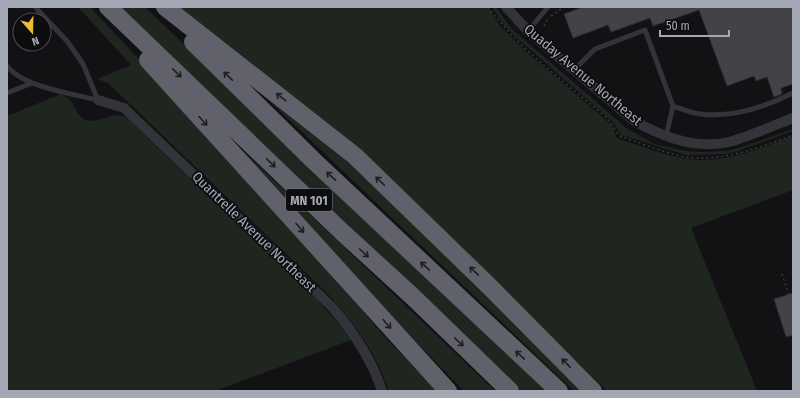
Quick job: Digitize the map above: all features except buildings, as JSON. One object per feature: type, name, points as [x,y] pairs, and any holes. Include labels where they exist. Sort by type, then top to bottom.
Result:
[{"type":"highway","points":[[105,7],[123,32],[448,391]]},
{"type":"highway","name":"MN 101","points":[[108,7],[510,391]]},
{"type":"highway","name":"MN 101","points":[[158,7],[314,161],[559,391]]},
{"type":"highway","points":[[165,7],[355,156],[491,288],[593,391]]},
{"type":"street","name":"Quaday Avenue Northeast","points":[[506,7],[528,31],[633,120],[649,129],[677,141],[694,144],[729,142],[793,118]]},
{"type":"street","name":"Quantrelle Avenue Northeast","points":[[98,100],[124,108],[324,298],[347,324],[360,343],[382,391]]},
{"type":"lane","points":[[35,7],[67,41],[83,64],[98,100]]},
{"type":"lane","points":[[528,31],[548,7]]},
{"type":"lane","points":[[573,70],[596,49],[645,30],[673,106],[666,136]]},
{"type":"lane","points":[[7,66],[24,80],[32,83],[98,100]]},
{"type":"lane","points":[[7,93],[32,83]]},
{"type":"lane","points":[[673,106],[699,114],[724,115],[749,110],[793,93]]},
{"type":"path","points":[[544,26],[551,16],[564,7]]},
{"type":"path","points":[[782,274],[789,295]]},
{"type":"shaded area","points":[[78,7],[90,7],[167,89],[285,220],[385,337],[437,391],[389,391],[378,364],[364,340],[347,316],[328,294],[108,83],[97,79],[131,65]]},
{"type":"shaded area","points":[[118,7],[145,7],[548,391],[521,391]]},
{"type":"shaded area","points":[[177,7],[488,7],[499,25],[531,56],[611,124],[617,138],[621,140],[677,157],[692,160],[707,160],[736,156],[793,136],[793,190],[691,228],[757,391],[607,391],[436,226]]},
{"type":"shaded area","points":[[492,7],[496,7],[511,28],[625,127],[654,144],[686,151],[727,151],[793,129],[793,131],[726,154],[686,155],[621,135],[612,121],[518,39],[504,25]]},
{"type":"shaded area","points":[[61,94],[69,99],[80,116],[86,120],[91,121],[118,115],[127,119],[303,286],[328,312],[351,340],[215,391],[7,391],[7,116]]},
{"type":"shaded area","points":[[262,94],[314,128],[588,391],[574,391]]},
{"type":"shaded area","points":[[240,148],[495,391],[464,391],[382,307],[237,151]]}]
